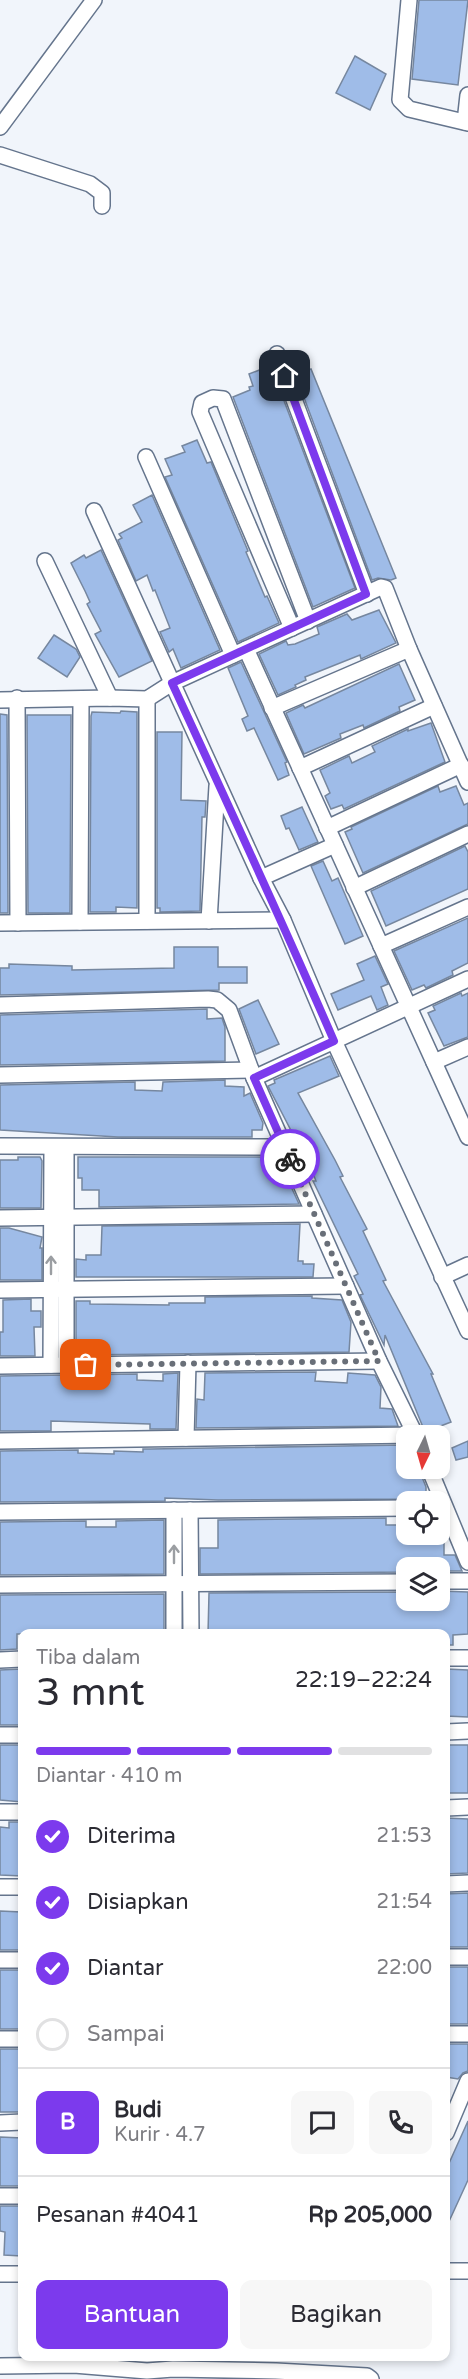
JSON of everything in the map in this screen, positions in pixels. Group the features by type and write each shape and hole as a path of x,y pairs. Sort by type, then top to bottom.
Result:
{"street":[{"path":"0,127 94,0"},
{"path":"409,0 400,100 409,109 467,123 468,95"},
{"path":"0,155 90,184 102,193 102,206"},
{"path":"277,354 366,594"},
{"path":"292,628 200,412 202,403 213,398 223,399 308,621"},
{"path":"146,457 239,652 273,708 434,1062 464,1117 468,1137"},
{"path":"94,512 261,878 283,920 334,1041 468,1331"},
{"path":"45,561 110,698"},
{"path":"0,700 18,698 147,699 172,683 381,587 385,588 409,649 468,782"},
{"path":"273,708 409,649"},
{"path":"18,698 18,923"},
{"path":"147,699 147,921"},
{"path":"80,922 81,700"},
{"path":"300,768 434,706"},
{"path":"327,828 461,765"},
{"path":"209,921 217,782"},
{"path":"354,888 468,834"},
{"path":"261,878 335,845"},
{"path":"381,946 468,907"},
{"path":"0,923 283,920"},
{"path":"0,1075 252,1074 334,1041 468,979"},
{"path":"0,1005 217,1000 229,1010 252,1074 379,1361 411,1425"},
{"path":"434,1062 468,1047"},
{"path":"0,1146 285,1147"},
{"path":"58,1365 59,1147"},
{"path":"0,1218 314,1214"},
{"path":"442,1277 468,1264"},
{"path":"0,1290 346,1286"},
{"path":"0,1366 379,1361"},
{"path":"186,1438 188,1363"},
{"path":"0,1441 396,1435"},
{"path":"0,1512 396,1508"},
{"path":"174,1510 174,1629"},
{"path":"190,1510 191,1629"},
{"path":"450,1525 468,1562"},
{"path":"450,1581 468,1581"},
{"path":"0,1585 396,1582"},
{"path":"450,1658 468,1658"},
{"path":"0,1660 18,1659"},
{"path":"450,1732 468,1731"},
{"path":"0,1735 18,1735"},
{"path":"450,1808 468,1807"},
{"path":"0,1812 18,1812"},
{"path":"450,1884 468,1883"},
{"path":"0,1887 18,1887"},
{"path":"450,1957 468,1957"},
{"path":"0,1960 18,1960"},
{"path":"450,2034 468,2034"},
{"path":"0,2039 18,2039"},
{"path":"450,2119 468,2081"},
{"path":"0,2122 18,2122"},
{"path":"0,2196 18,2196"},
{"path":"450,2271 468,2271"},
{"path":"0,2274 18,2274"},
{"path":"0,2366 74,2361 147,2375 276,2364 367,2376 371,2379"}],"building":[{"path":"419,0 468,0 458,85 412,79"},
{"path":"355,56 386,74 370,110 336,93"},
{"path":"301,355 308,370 311,369 396,578 372,580 290,360"},
{"path":"262,369 266,380 275,377 355,588 313,607 233,397 250,390 249,387 253,386 249,374"},
{"path":"197,440 207,463 211,462 265,597 267,596 279,623 238,642 165,477 172,475 165,459 185,452 182,446"},
{"path":"152,495 220,650 181,668 173,649 169,652 160,632 170,628 155,590 153,591 147,575 136,581 118,540 122,538 119,534 142,522 133,505"},
{"path":"101,550 152,661 119,677 95,634 101,631 87,604 90,602 71,563 84,555 86,558"},
{"path":"379,610 396,643 361,659 360,655 305,677 306,680 295,685 296,687 278,695 259,654 286,641 288,645 295,644 319,634 317,627 347,614 352,620"},
{"path":"54,635 76,649 80,657 67,677 38,658"},
{"path":"241,662 287,762 285,763 289,775 278,780 254,728 247,731 242,719 248,716 228,668"},
{"path":"399,664 415,700 399,707 400,711 364,728 363,725 340,734 341,738 304,754 286,713 303,705 305,708"},
{"path":"121,711 137,712 137,908 116,907 116,912 90,912 91,716 92,712 120,713"},
{"path":"0,714 7,715 8,913 0,913"},
{"path":"27,715 71,715 70,913 28,913"},
{"path":"431,723 445,762 344,809 342,805 331,809 325,796 330,793 320,770 349,756 352,763 375,752 372,746 408,729 408,731"},
{"path":"157,732 182,732 181,800 206,801 205,817 202,817 200,911 160,912 160,908 157,908"},
{"path":"438,786 440,792 456,786 464,805 468,803 468,824 363,873 345,832 352,829 351,827"},
{"path":"302,807 318,842 299,850 281,816"},
{"path":"465,846 468,852 468,889 386,926 371,891"},
{"path":"323,861 332,881 338,878 363,936 345,944 311,866"},
{"path":"468,918 468,963 452,971 453,975 426,988 424,985 412,990 394,951"},
{"path":"174,947 218,947 218,967 247,967 247,983 219,983 219,990 0,995 0,968 9,968 9,964 72,966 72,970 174,968"},
{"path":"375,956 388,984 381,987 388,1005 377,1010 371,996 338,1010 331,994 364,980 357,964"},
{"path":"461,993 462,996 468,993 468,1037 444,1046 428,1013 435,1010 433,1006"},
{"path":"258,1000 279,1044 256,1054 239,1009"},
{"path":"207,1009 207,1019 222,1018 225,1027 225,1061 0,1065 0,1015"},
{"path":"330,1056 339,1076 298,1093 343,1176 340,1177 367,1229 363,1231 386,1280 383,1281 433,1374 431,1374 451,1422 443,1425 422,1425 385,1335 384,1345 360,1295 363,1294 354,1276 358,1274 313,1181 316,1181 312,1171 268,1086 275,1083 274,1080"},
{"path":"225,1080 225,1086 244,1087 244,1096 250,1093 263,1123 262,1130 252,1130 252,1137 118,1137 0,1130 0,1085 135,1082 135,1090 162,1091 163,1082"},
{"path":"18,1157 40,1157 42,1161 41,1208 0,1208 0,1160 18,1160"},
{"path":"78,1157 261,1157 261,1160 278,1161 278,1180 288,1180 299,1204 99,1207 99,1190 82,1190 82,1178 78,1178"},
{"path":"300,1224 298,1261 303,1261 303,1264 314,1264 313,1277 76,1277 76,1259 86,1260 86,1255 101,1255 102,1226"},
{"path":"0,1228 9,1228 42,1237 40,1248 42,1248 42,1280 0,1280"},
{"path":"312,1296 312,1298 342,1300 351,1322 349,1352 76,1355 76,1301 90,1301 90,1304 169,1305 169,1303 205,1303 205,1297"},
{"path":"31,1299 31,1311 41,1311 41,1327 34,1327 35,1356 0,1356 3,1300"},
{"path":"316,1372 315,1381 347,1383 348,1373 375,1375 381,1387 380,1408 392,1409 398,1425 196,1428 197,1399 204,1400 205,1373"},
{"path":"178,1373 176,1429 150,1429 150,1424 51,1421 51,1431 0,1431 0,1376 137,1374 137,1380 163,1381 163,1374"},
{"path":"468,1441 468,1457 456,1460 452,1448"},
{"path":"396,1445 396,1479 423,1479 426,1491 396,1491 396,1499 165,1498 165,1501 0,1502 0,1451 78,1450 78,1453 114,1454 114,1451 143,1452 143,1449"},
{"path":"386,1518 386,1525 396,1525 396,1545 444,1545 444,1555 455,1555 462,1571 450,1571 450,1557 396,1557 396,1572 200,1574 200,1548 218,1548 218,1520"},
{"path":"164,1520 164,1574 0,1575 0,1522 86,1521 86,1527 116,1527 116,1521"},
{"path":"450,1591 468,1592 468,1634 453,1635 453,1645 450,1645 450,1629 208,1629 209,1593 396,1592 396,1611 450,1611"},
{"path":"164,1594 164,1629 18,1629 17,1649 0,1650 0,1595"},
{"path":"18,1669 18,1725 0,1725 0,1670"},
{"path":"450,1669 468,1670 468,1717 450,1716"},
{"path":"0,1745 18,1745 18,1802 0,1800"},
{"path":"450,1745 468,1745 468,1793 450,1793"},
{"path":"450,1818 468,1819 468,1873 450,1874"},
{"path":"9,1822 18,1822 18,1876 0,1875 0,1827 9,1828"},
{"path":"468,1893 468,1947 450,1947 450,1894"},
{"path":"0,1911 18,1912 18,1950 0,1950"},
{"path":"450,1967 468,1967 468,2024 450,2024"},
{"path":"0,1970 18,1970 18,2029 0,2029"},
{"path":"450,2044 468,2044 468,2071 458,2079 450,2078"},
{"path":"0,2049 18,2049 18,2112 0,2112"},
{"path":"468,2121 468,2180 450,2219 450,2161"},
{"path":"0,2137 18,2138 18,2186 0,2186"},
{"path":"0,2206 18,2206 18,2256 4,2255 5,2232 0,2231"}],"way so far":[{"path":"86,1365 379,1361 290,1159"}],"route":[{"path":"285,376 366,594 172,683 261,878 283,920 334,1041 254,1078 290,1159"}]}
